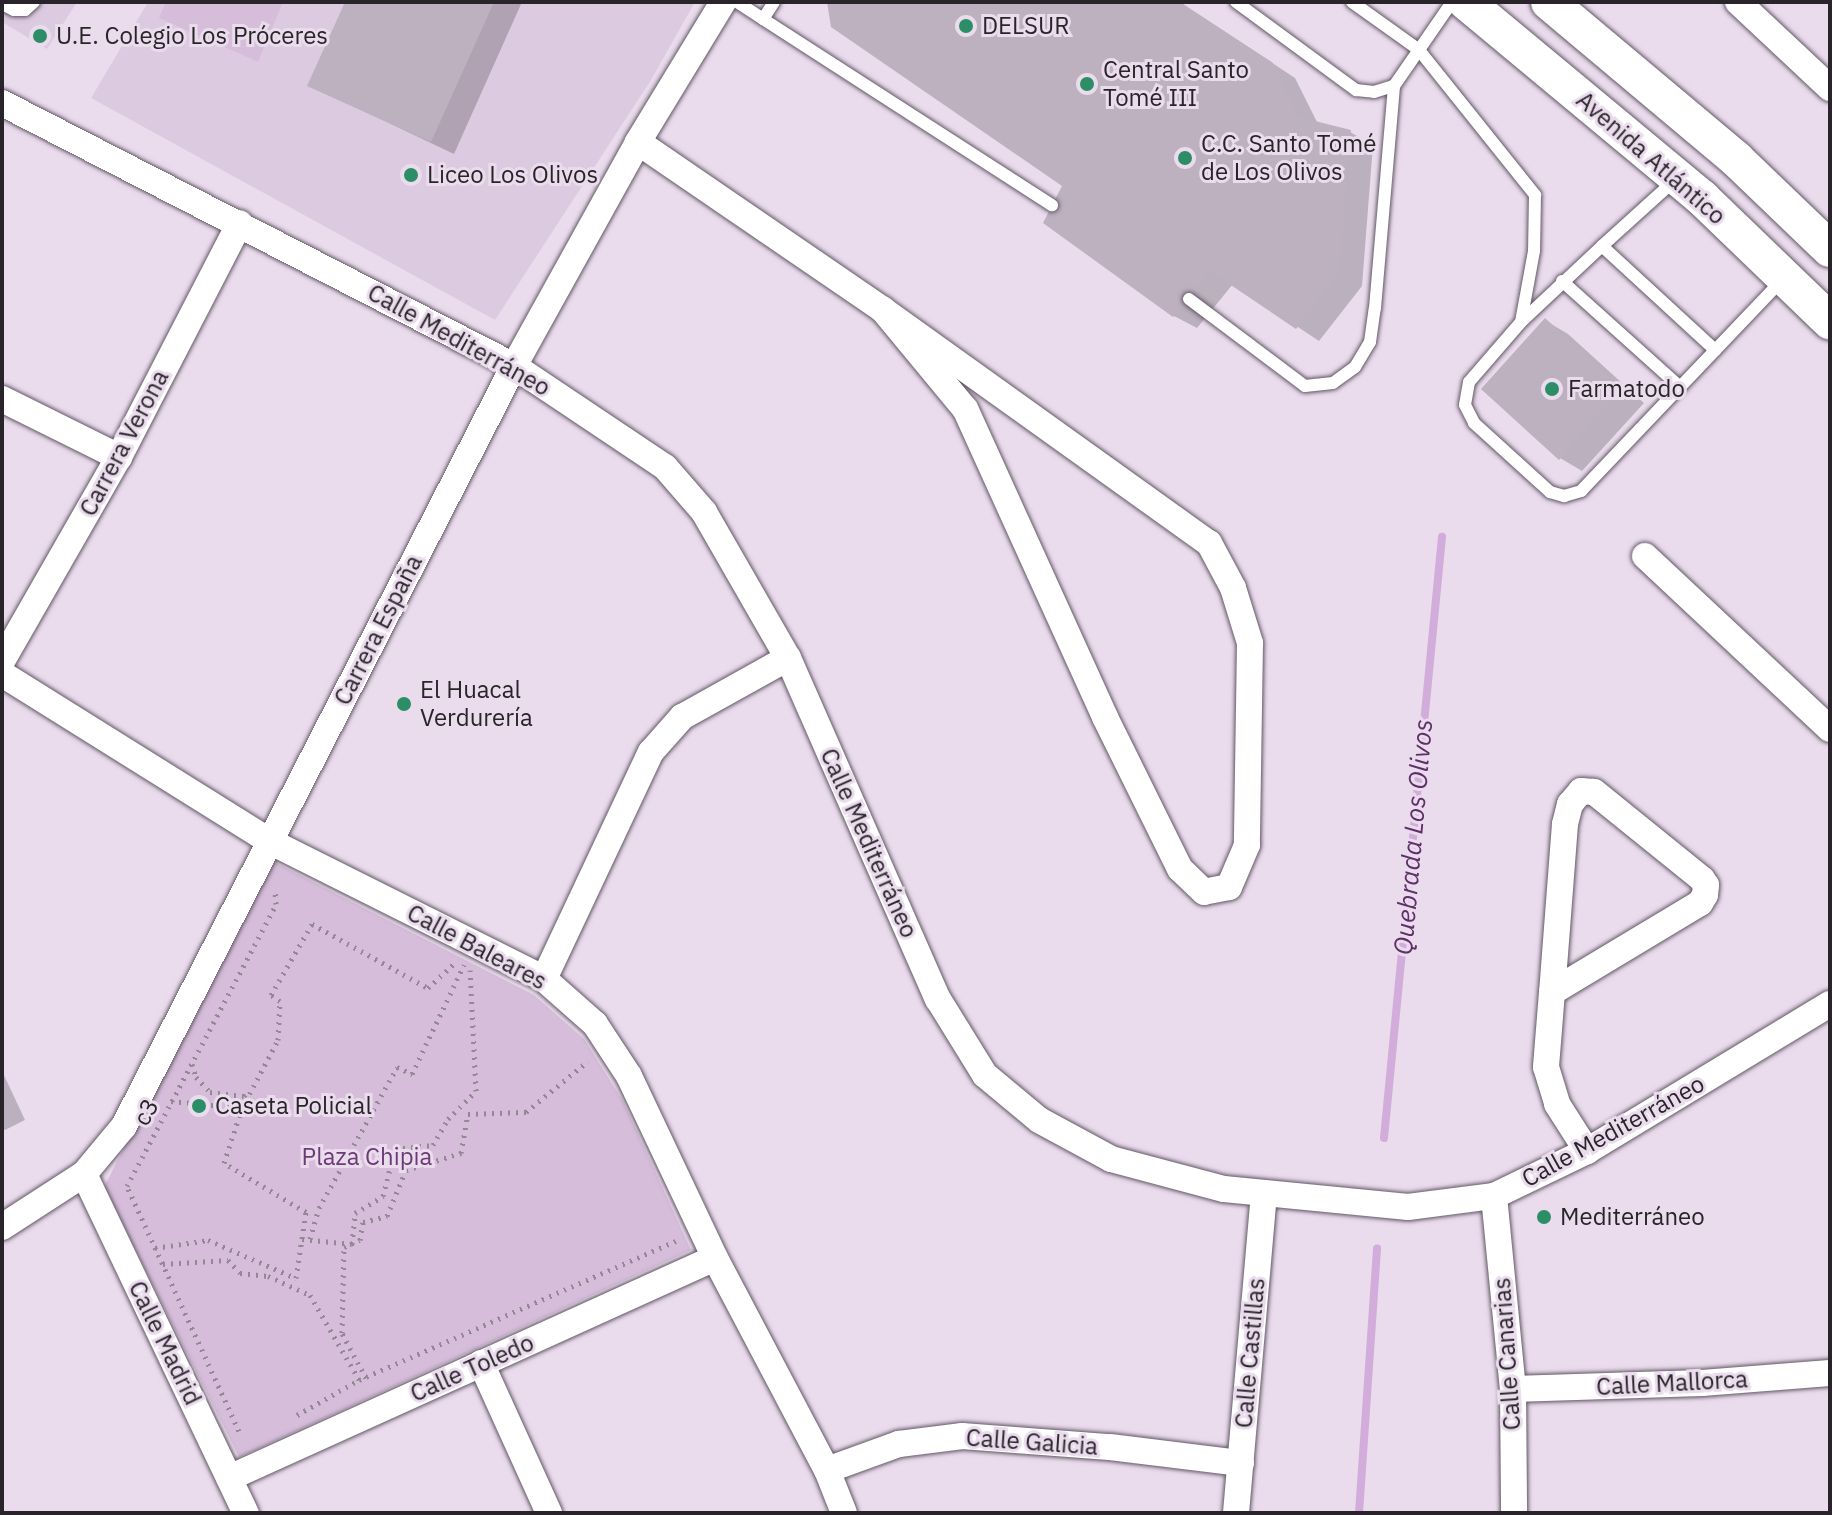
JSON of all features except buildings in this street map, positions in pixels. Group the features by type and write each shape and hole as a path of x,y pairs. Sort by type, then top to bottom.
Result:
{"main road":[{"name":"Avenida Atlántico","path":"1466,2 1677,178 1830,321"},
{"path":"1549,2 1736,159 1830,249"}],"street":[{"name":"Carrera España","path":"2,1227 84,1174 124,1126 514,366 638,142 723,2"},
{"path":"1738,2 1830,88"},
{"name":"Calle Mediterráneo","path":"2,103 514,366 665,467 704,512 788,658 938,999 985,1075 1039,1120 1111,1159 1224,1189 1408,1207 1494,1196 1587,1151 1830,1004"},
{"path":"638,142 883,310 1209,543 1233,588 1250,643 1247,845 1229,887 1204,892 1180,869 1105,717 965,409 883,310"},
{"name":"Carrera Verona","path":"2,661 119,457 240,223"},
{"path":"2,399 119,457"},
{"path":"1645,556 1830,729"},
{"path":"544,979 651,752 682,717 788,658"},
{"name":"Calle Baleares","path":"2,674 269,841 544,979 595,1024 629,1076 715,1258 827,1470 844,1513"},
{"path":"1552,992 1700,903 1705,895 1706,885 1702,879 1594,792 1581,791 1570,804 1565,824 1546,1067 1557,1104 1587,1151"},
{"name":"Calle Madrid","path":"84,1174 246,1513"},
{"name":"Calle Castillas","path":"1236,1513 1264,1193"},
{"name":"Calle Canarias","path":"1494,1196 1513,1389 1514,1513"},
{"name":"Calle Toledo","path":"229,1478 715,1258"},
{"path":"481,1363 549,1513"},
{"name":"Calle Mallorca","path":"1513,1389 1702,1383 1830,1373"},
{"name":"Calle Galicia","path":"827,1470 899,1444 962,1436 1110,1447 1241,1463"}],"lane":[{"path":"2,4 14,10 25,10 34,2"},
{"path":"737,2 1052,205"},
{"path":"763,19 774,2"},
{"path":"1236,2 1356,90 1374,92 1394,86"},
{"path":"1352,2 1419,50 1535,195 1534,251 1521,322"},
{"path":"1189,299 1305,386 1333,383 1355,367 1370,342 1375,308 1394,86 1452,2"},
{"path":"1677,178 1562,281 1469,382 1465,405 1474,423 1550,492 1564,496 1581,491 1784,277"},
{"path":"1602,246 1715,350"},
{"path":"1562,281 1680,387"}],"path":[{"name":"c3","path":"246,1444 127,1186 276,904 275,879"},
{"path":"155,1248 208,1240 296,1278 306,1212 224,1163 242,1108 278,1040 280,1001 271,995 312,924 428,988 459,958"},
{"path":"310,1239 319,1208 397,1067 412,1074 470,953 476,1091 448,1119 433,1145 395,1149 383,1196 355,1213 352,1244"},
{"path":"584,1047 598,1069"},
{"path":"362,1379 342,1333 344,1247 360,1240 363,1222 387,1216 406,1170 461,1153 468,1114 526,1112 592,1058"},
{"path":"191,1063 196,1077 210,1092 244,1096 252,1086"},
{"path":"171,1101 242,1108"},
{"path":"283,1423 362,1379 681,1239 675,1225"},
{"path":"302,1239 352,1244"},
{"path":"163,1264 228,1260 240,1273 268,1276 310,1295 362,1379"}],"shaded area":[{"name":"U.E. Colegio Los Próceres","path":"2,2 77,2 47,49 2,22"},
{"name":"Liceo Los Olivos","path":"148,2 695,2 651,80 495,320 91,98"}],"green space":[{"path":"166,2 283,2 258,62 159,18"},
{"name":"Plaza Chipia","path":"272,861 534,995 584,1039 623,1101 691,1250 239,1457 104,1187"}],"waterway":[{"name":"Quebrada Los Olivos","path":"1384,1138 1442,537"},
{"name":"Quebrada Los Olivos","path":"1359,1513 1377,1249"}],"place":[{"name":"DELSUR","path":"966,26"},
{"name":"U.E. Colegio Los Próceres","path":"40,36"},
{"name":"Central Santo Tomé III","path":"1087,84"},
{"name":"C.C. Santo Tomé de Los Olivos","path":"1185,158"},
{"name":"Liceo Los Olivos","path":"411,175"},
{"name":"Farmatodo","path":"1552,389"},
{"name":"El Huacal Verdurería","path":"404,704"},
{"name":"Caseta Policial","path":"199,1106"},
{"name":"Mediterráneo","path":"1544,1217"}]}
